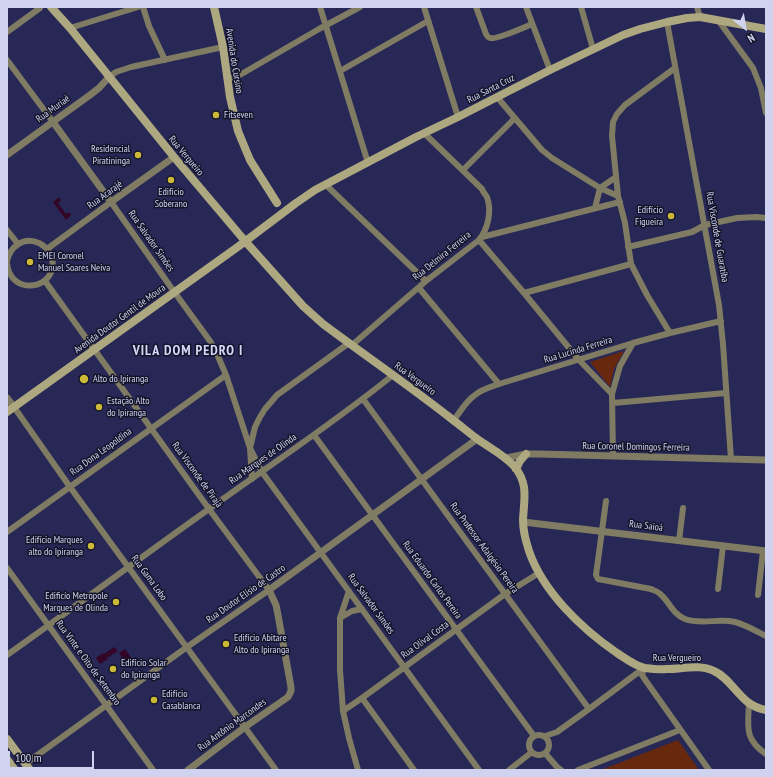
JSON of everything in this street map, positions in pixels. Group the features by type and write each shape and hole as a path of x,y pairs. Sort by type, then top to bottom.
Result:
{"main road":[{"name":"Rua Vergueiro","path":"51,7 70,28 245,241 303,306 323,324 454,420 477,439 506,458 516,468 522,477 525,489 523,522 529,551 539,573 552,592 584,627 605,645 644,668 663,670 692,667 708,668 716,671 749,703 755,707 766,710"},
{"name":"Avenida do Cursino","path":"214,7 223,47 230,97 238,131 250,160 277,203"},
{"name":"Rua Santa Cruz","path":"245,241 296,203 326,185 424,133 550,70 593,49 640,29 687,18 700,17 766,29"},
{"path":"269,222 273,216 277,203 296,203"},
{"name":"Avenida Doutor Gentil de Moura","path":"7,412 245,241"},
{"path":"516,468 526,454"},
{"path":"7,739 27,767"},
{"path":"7,759 15,770"}],"street":[{"path":"70,28 138,7"},
{"path":"142,7 165,60"},
{"path":"320,7 368,163"},
{"path":"228,79 238,76 360,7"},
{"path":"424,7 458,117"},
{"path":"476,7 487,37 489,38 497,37 532,24"},
{"path":"526,7 550,70"},
{"path":"581,7 593,49"},
{"path":"697,7 700,17"},
{"path":"7,32 40,8"},
{"path":"718,20 753,68 761,88 766,113"},
{"path":"340,71 428,21"},
{"name":"Rua Visconde de Guaratiba","path":"667,22 719,305 731,459"},
{"path":"109,77 123,69 223,47"},
{"name":"Rua Salvador Simões","path":"7,60 210,341 226,375 250,448 262,472 479,770"},
{"path":"670,333 646,295 632,264 619,199 612,136 613,122 616,114 625,105 675,68"},
{"name":"Rua Muriaé","path":"7,155 99,88 109,77"},
{"path":"497,97 542,150 552,158 619,199"},
{"path":"463,170 515,118"},
{"name":"Rua Delmira Ferreira","path":"250,448 255,427 264,409 277,395 350,344 426,281 480,239 488,221 489,208 487,198 482,189 424,133"},
{"name":"Rua Acarajé","path":"47,249 174,156"},
{"path":"595,208 600,188 616,177"},
{"path":"326,185 426,281"},
{"path":"612,394 579,360 480,239 595,208 619,199"},
{"path":"628,247 692,232 705,225 737,218 766,218"},
{"path":"7,230 18,244"},
{"path":"30,241 36,242 42,244 47,249 51,255 52,269 45,281 38,285 30,286 22,285 9,277 7,262 8,255 18,244 30,241"},
{"path":"524,293 632,264"},
{"name":"Rua Visconde de Pirajá","path":"45,281 269,590 276,605 291,687 288,698"},
{"path":"419,288 499,384"},
{"name":"Rua Lucinda Ferreira","path":"454,420 470,399 482,390 633,343 721,322"},
{"path":"613,456 612,394 620,366 633,343"},
{"name":"Rua Dona Leopoldina","path":"7,532 226,375"},
{"name":"Rua Marques de Olinda","path":"7,655 314,435 393,375"},
{"path":"613,403 726,393"},
{"name":"Rua Gama Lobo","path":"7,398 276,770"},
{"name":"Rua Professor Adalgésio Pereira","path":"363,399 589,709"},
{"path":"244,429 250,430 255,427"},
{"name":"Rua Eduardo Carlos Pereira","path":"314,435 534,736"},
{"name":"Rua Doutor Elísio de Castro","path":"27,767 106,706 477,439"},
{"name":"Rua Salvador Simões","path":"250,448 252,478"},
{"name":"Rua Coronel Domingos Ferreira","path":"506,458 526,454 766,460"},
{"path":"606,501 596,575 598,579 651,589 658,592 671,608 686,619 700,622 734,622 766,636"},
{"path":"679,541 683,508"},
{"name":"Rua Saioá","path":"523,522 765,551"},
{"path":"718,589 723,546"},
{"path":"758,595 765,551"},
{"name":"Rua Vinte e Oito de Setembro","path":"7,568 153,770"},
{"name":"Rua Olival Costa","path":"343,711 405,668 505,594 539,573"},
{"path":"349,591 340,618 340,670 343,711 358,770"},
{"path":"340,618 352,611 362,609"},
{"path":"549,743 558,732 644,668"},
{"path":"644,668 642,675 643,677 709,770"},
{"name":"Rua Antônio Marcondes","path":"188,770 245,727 288,698"},
{"path":"362,698 414,770"},
{"path":"749,703 748,726 751,739 758,748 766,754"},
{"path":"578,770 680,730"},
{"path":"545,736 549,743 548,751 538,755 532,752 529,748 530,739 538,735 545,736 558,732"},
{"path":"509,770 532,752"},
{"path":"545,753 561,770"}],"shaded area":[{"path":"59,197 61,201 58,203 66,214 69,212 71,215 66,220 53,202"},
{"path":"624,351 614,369 610,387 590,362"},
{"path":"114,647 118,651 100,664 96,658"},
{"path":"125,649 135,663 131,667 119,653"},
{"path":"678,740 699,770 601,770"}],"place":[{"name":"Fitseven","path":"216,115"},
{"name":"Residencial Piratininga","path":"138,155"},
{"name":"Edifício Soberano","path":"171,180"},
{"name":"Edifício Figueira","path":"671,216"},
{"name":"EMEI Coronel Manuel Soares Neiva","path":"30,262"},
{"name":"Alto do Ipiranga","path":"84,379"},
{"name":"Estação Alto do Ipiranga","path":"99,407"},
{"name":"Edifício Marques alto do Ipiranga","path":"91,546"},
{"name":"Edificío Metropole Marques de Olinda","path":"116,602"},
{"name":"Edifício Abitare Alto do Ipiranga","path":"226,644"},
{"name":"Edifício Solar do Ipiranga","path":"113,669"},
{"name":"Edifício Casablanca","path":"154,700"}],"district":[{"name":"VILA DOM PEDRO I","path":"188,351"}]}
